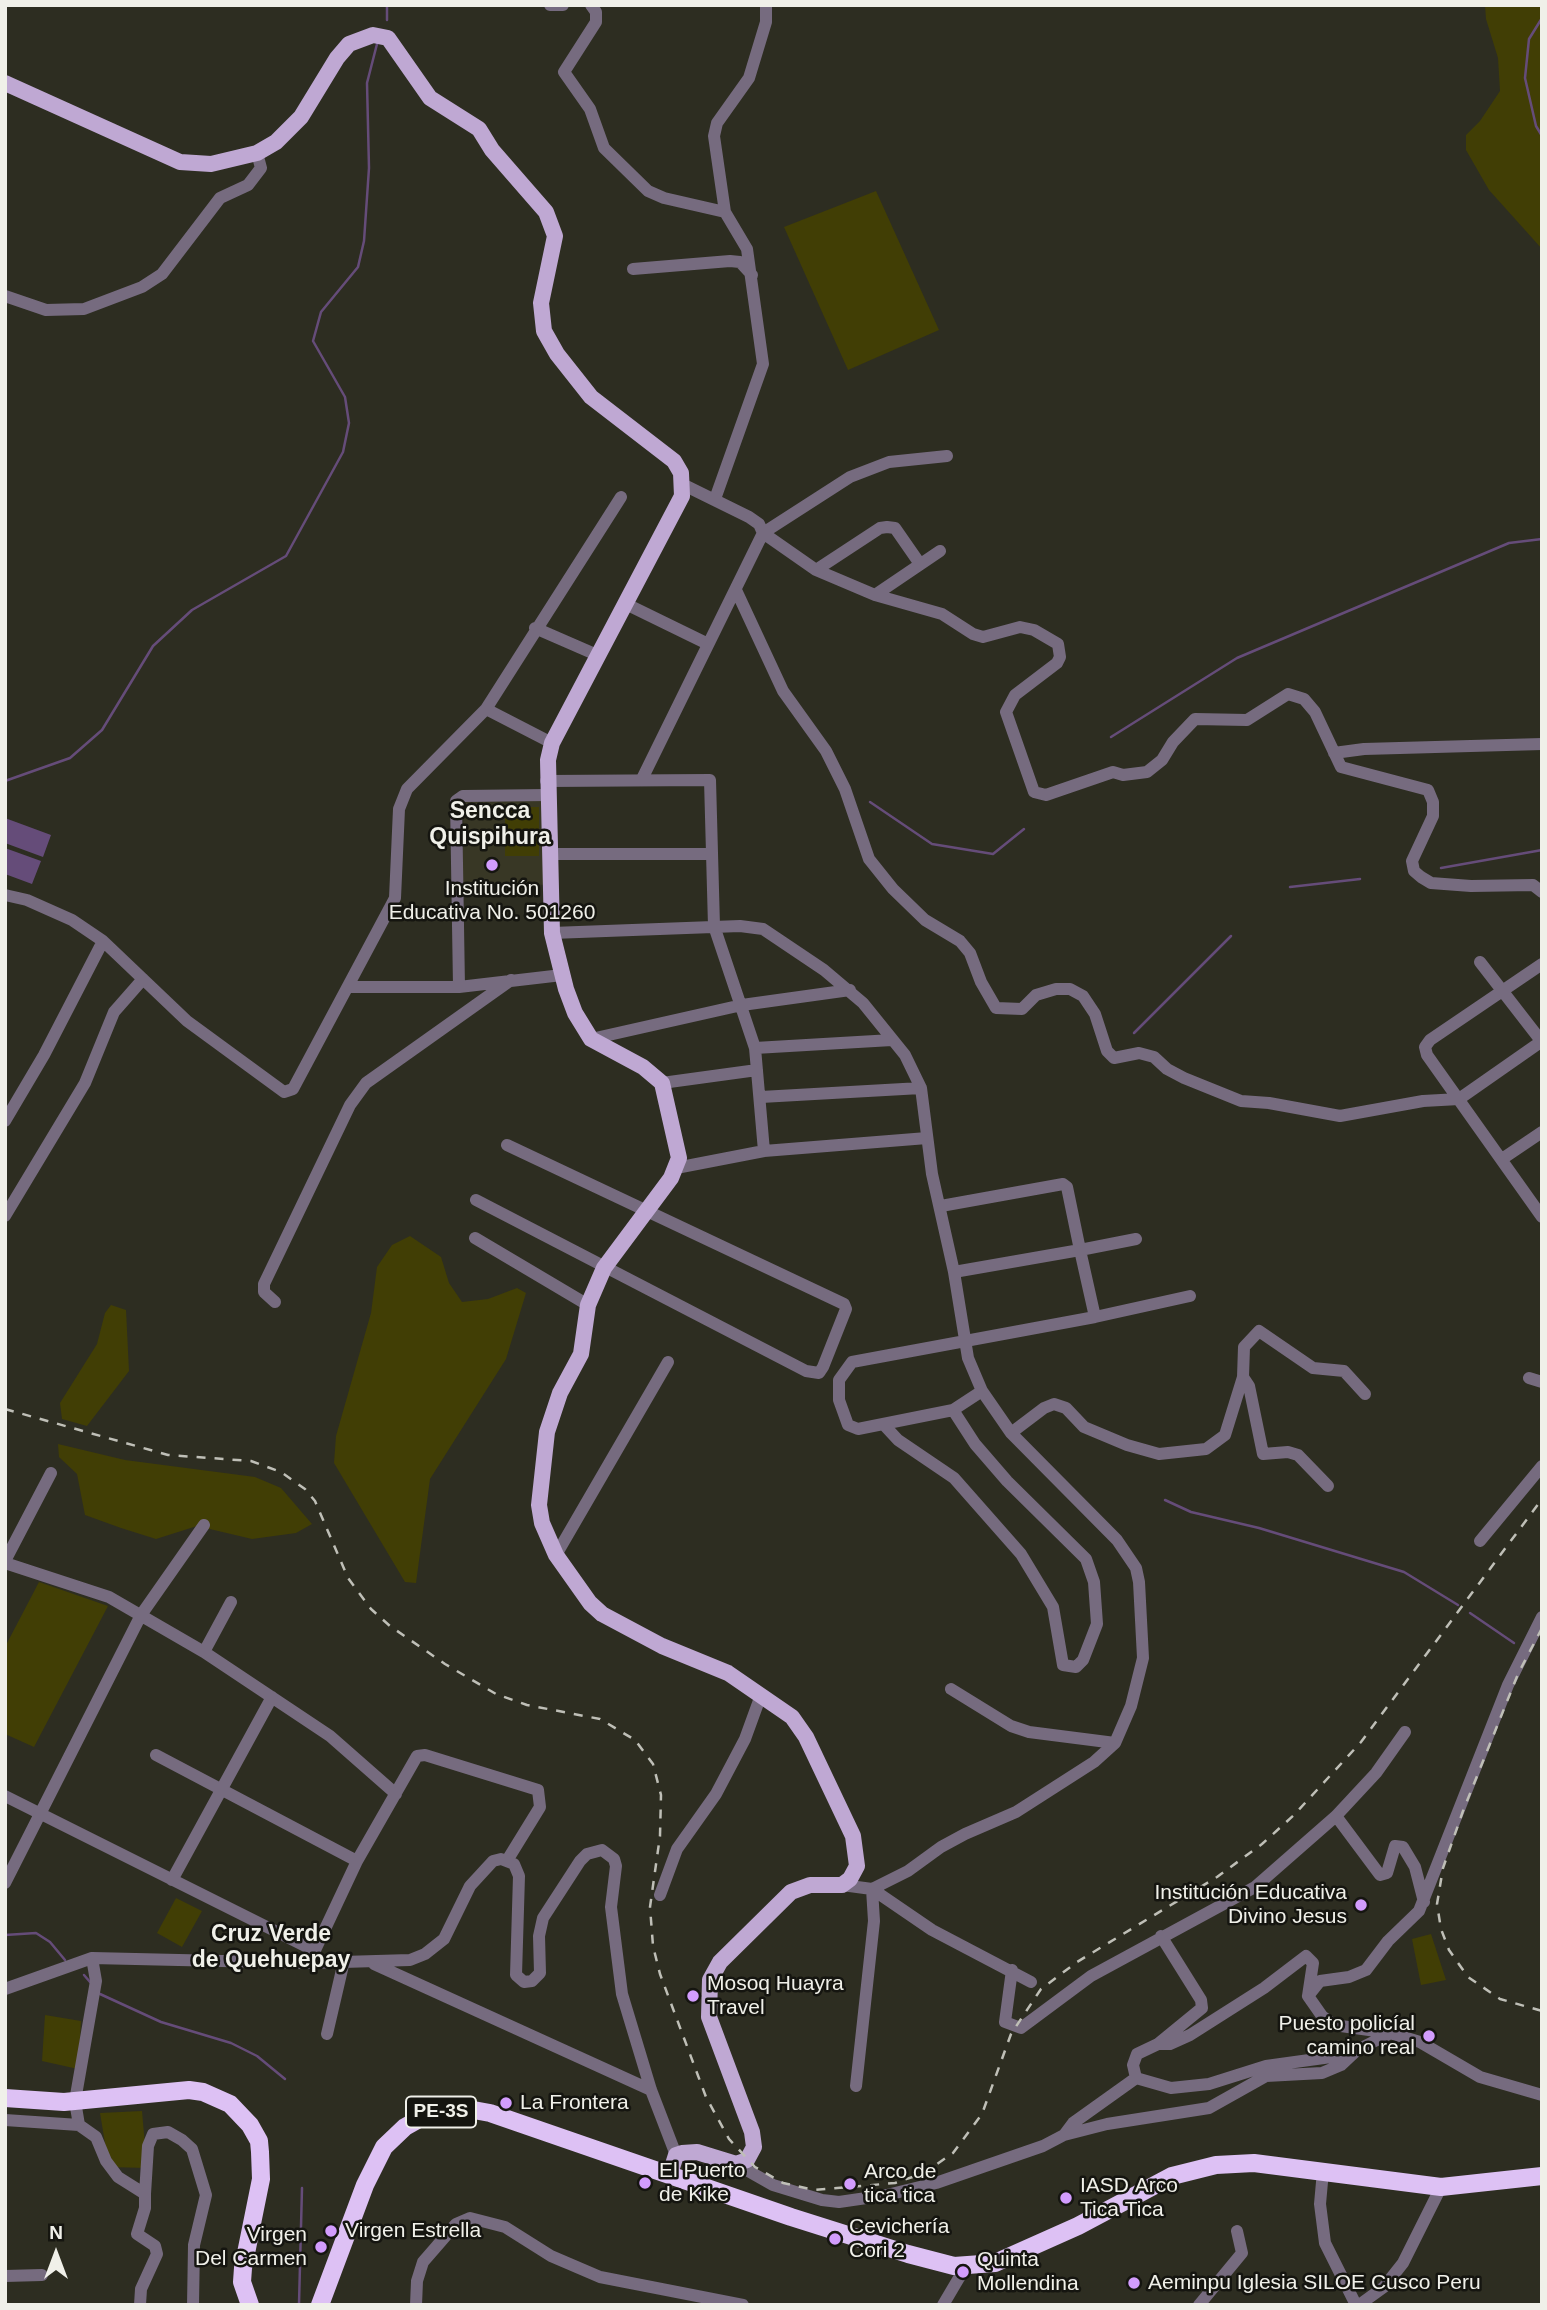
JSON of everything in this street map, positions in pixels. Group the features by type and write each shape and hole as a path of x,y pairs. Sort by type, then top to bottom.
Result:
{"highway":[{"path":"5,2098 75,2101 189,2090 216,2097 242,2114 259,2141 260,2152 261,2179 242,2282 250,2305"},
{"name":"PE-3S","path":"320,2305 373,2165 384,2147 405,2127 451,2110 468,2109 490,2113 882,2247 941,2263 966,2266 995,2263 1078,2225 1154,2185 1196,2169 1254,2163 1441,2187 1542,2176"}],"main road":[{"path":"5,83 180,162 211,164 257,153 288,132 349,44 373,35 388,38 430,97 480,129 501,160 546,212 555,236 541,303 544,331 557,354 591,397 674,461 684,485 682,496 552,743 547,788 552,933 562,975 575,1013 591,1039 643,1067 662,1083 679,1158 676,1168 604,1268 588,1305 581,1354 560,1393 547,1432 539,1505 542,1523 556,1555 590,1603 602,1614 662,1646 728,1673 792,1717 806,1737 853,1836 857,1866 850,1879 842,1885 810,1885 791,1892 720,1962 710,1980 709,2017 754,2138 752,2154 736,2164 697,2152 676,2155 670,2174"}],"street":[{"path":"550,5 563,5"},
{"path":"592,5 596,12 596,22 564,72 590,109 604,148 648,191 664,198 725,212"},
{"path":"715,499 763,364 747,249 725,212 714,136 717,123 749,78 766,22 766,5"},
{"path":"5,296 46,310 84,309 142,287 162,274 220,198 248,185 261,168 257,153"},
{"path":"633,270 730,261 740,262 752,275"},
{"path":"642,779 763,533 850,477 889,462 947,456"},
{"path":"684,485 749,517 759,524 763,533 816,570 875,595 942,614 973,634 983,637 1020,627 1034,630 1058,644 1060,657 1057,663 1015,695 1006,712 1024,758 1031,788 1040,794 1113,772 1123,775 1147,772 1162,760 1173,742 1195,719 1247,720 1289,694 1304,699 1315,712 1342,767 1428,790 1433,802 1433,816 1412,861 1414,871 1421,877 1431,883 1471,886 1533,885 1542,892"},
{"path":"5,895 27,900 72,920 103,941 187,1021 284,1092 293,1089 331,1014 350,987 395,898 399,809 407,789 486,709 535,628 621,497"},
{"path":"816,570 880,528 887,527 895,528 920,564"},
{"path":"875,595 940,551"},
{"path":"736,590 783,691 827,751 845,789 869,859 893,889 925,920 960,941 970,953 981,982 996,1008 1022,1009 1036,995 1056,989 1070,989 1083,996 1095,1014 1107,1051 1114,1058 1139,1053 1154,1057 1167,1069 1184,1078 1241,1101 1269,1102 1340,1116 1423,1101 1459,1099 1542,1042 1480,962"},
{"path":"624,603 708,644"},
{"path":"535,628 597,655"},
{"path":"486,709 552,743"},
{"path":"1334,753 1364,749 1542,744"},
{"path":"459,987 456,801 463,796 642,779 710,780 714,926 755,1048 764,1152"},
{"path":"549,854 711,854"},
{"path":"552,933 714,926 763,929 850,990 905,1055 921,1088 927,1138 965,1341 982,1391 1011,1433 1117,1540 1136,1568 1143,1658 1131,1706 1115,1743 1094,1762 1016,1812 953,1840 908,1871 872,1889"},
{"path":"5,1121 44,1055 103,941"},
{"path":"1540,1211 1427,1055 1425,1047 1430,1040 1542,964"},
{"path":"350,987 459,987 562,975"},
{"path":"7,1206 85,1083 114,1012 143,979"},
{"path":"275,1302 264,1292 264,1284 350,1105 366,1083 510,980"},
{"path":"591,1039 742,1005 850,990"},
{"path":"755,1048 892,1040"},
{"path":"662,1083 757,1070"},
{"path":"761,1097 921,1088"},
{"path":"1502,1159 1542,1132"},
{"path":"676,1168 764,1152 927,1138"},
{"path":"476,1200 806,1371 819,1373 823,1367 846,1309 844,1304 507,1145"},
{"path":"941,1206 1066,1185 1095,1317"},
{"path":"475,1238 588,1305"},
{"path":"954,1272 1136,1239"},
{"path":"982,1391 953,1410 885,1426 858,1429 848,1425 839,1400 839,1380 852,1362 1095,1317 1190,1296"},
{"path":"1011,1433 1044,1408 1054,1404 1066,1408 1084,1427 1127,1445 1159,1454 1206,1449 1225,1435 1243,1377 1244,1347 1259,1331 1313,1368 1344,1371 1365,1394"},
{"path":"556,1555 668,1362"},
{"path":"1243,1377 1250,1386 1263,1454 1288,1451 1298,1455 1328,1486"},
{"path":"885,1426 898,1440 954,1478 1021,1554 1053,1607 1063,1665 1076,1667 1083,1660 1097,1624 1094,1582 1086,1559 1007,1482 975,1444 953,1410"},
{"path":"1480,1541 1542,1466"},
{"path":"51,1473 5,1562 109,1597 204,1652 330,1736 396,1794"},
{"path":"5,1883 141,1615 204,1525"},
{"path":"204,1652 231,1602"},
{"path":"1308,1996 1320,1981 1349,1978 1366,1970 1388,1941 1415,1917 1424,1902 1504,1695 1542,1617"},
{"path":"951,1689 1011,1726 1029,1732 1115,1743"},
{"path":"660,1895 677,1849 716,1794 745,1739 761,1695"},
{"path":"172,1880 272,1697"},
{"path":"1012,1970 1005,2022 1021,2028 1091,1976 1255,1887 1336,1816 1376,1773 1405,1732"},
{"path":"312,1957 357,1861 415,1758 422,1754 533,1787 541,1795 540,1807 508,1859"},
{"path":"156,1755 357,1861"},
{"path":"5,1796 172,1880 312,1957"},
{"path":"1336,1816 1380,1875 1387,1873 1391,1852 1395,1846 1403,1847 1415,1867 1424,1902"},
{"path":"5,1989 92,1958 312,1957 344,1961 410,1960 435,1948 444,1939 470,1886 493,1861 508,1859 514,1864 519,1876 514,1969 519,1979 528,1982 540,1973 539,1936 543,1918 580,1861 587,1853 602,1850 614,1859 611,1907 622,1994 651,2090 676,2155"},
{"path":"842,1885 872,1889 932,1930 1031,1982"},
{"path":"856,2085 874,1921 872,1889"},
{"path":"1136,2078 1133,2071 1136,2057 1200,2011 1202,2004 1161,1937"},
{"path":"1158,2043 1176,2042 1190,2035 1276,1980 1306,1956 1313,1963 1308,1996 1322,2016 1334,2025 1390,2033 1420,2042 1480,2077 1542,2095"},
{"path":"79,2124 75,2101 96,1981 92,1958"},
{"path":"327,2034 344,1961"},
{"path":"365,1961 460,2001 651,2090"},
{"path":"1136,2078 1171,2088 1209,2084 1266,2066 1331,2057 1357,2050 1390,2033"},
{"path":"736,2164 787,2190 839,2202 921,2187 1043,2146 1064,2135 1107,2124 1209,2108 1266,2076 1322,2073 1340,2065 1357,2050"},
{"path":"1064,2135 1073,2123 1136,2078"},
{"path":"5,2120 79,2124 96,2137 106,2161 118,2177 145,2194"},
{"path":"139,2305 141,2289 157,2254 155,2246 137,2234 145,2208 150,2138 157,2131 176,2135 192,2149 206,2195 194,2245 193,2305"},
{"path":"1323,2171 1320,2204 1325,2244 1357,2305 1384,2287 1403,2263 1441,2187"},
{"path":"416,2305 417,2281 424,2262 456,2224 470,2218 505,2227 551,2256 591,2274 743,2305"},
{"path":"1199,2305 1242,2253 1237,2231"},
{"path":"943,2305 966,2266"},
{"path":"5,2276 42,2275"},
{"path":"672,2305 675,2291"}],"shaded area":[{"path":"1485,5 1542,5 1542,249 1489,190 1466,150 1466,135 1480,121 1500,91 1498,58 1486,19"},
{"path":"876,191 939,330 848,370 784,227"},
{"path":"464,801 546,801 550,885 462,883"},
{"path":"505,807 539,807 539,856 505,856"},
{"path":"5,818 51,835 43,857 5,843"},
{"path":"5,848 41,861 32,884 5,874"},
{"path":"410,1236 441,1257 449,1283 462,1302 488,1299 517,1288 526,1293 506,1359 430,1479 416,1583 405,1582 334,1463 336,1436 371,1313 377,1267 392,1245"},
{"path":"111,1305 126,1310 129,1371 87,1426 62,1419 60,1403 97,1344 105,1313"},
{"path":"58,1444 125,1460 255,1477 281,1488 312,1524 296,1533 252,1539 197,1526 156,1539 121,1528 85,1515 77,1474 59,1457"},
{"path":"39,1582 108,1606 34,1747 5,1734 5,1647"},
{"path":"176,1898 202,1911 182,1947 157,1933"},
{"path":"1431,1934 1446,1980 1421,1985 1412,1939"},
{"path":"45,2015 81,2021 78,2069 42,2061"},
{"path":"142,2111 147,2168 109,2167 100,2113"}],"waterway":[{"path":"387,5 387,20"},
{"path":"1542,18 1529,39 1525,78 1536,126 1542,136"},
{"path":"5,781 70,758 102,730 153,646 192,610 286,556 343,452 349,423 345,397 313,341 321,312 358,267 364,241 369,168 367,83 377,44"},
{"path":"1111,737 1237,658 1509,543 1542,539"},
{"path":"870,802 932,844 993,854 1024,829"},
{"path":"1441,868 1542,850"},
{"path":"1290,887 1360,879"},
{"path":"1134,1033 1231,936"},
{"path":"1165,1500 1191,1512 1259,1528 1404,1572 1458,1605"},
{"path":"1470,1613 1514,1643"},
{"path":"5,1935 36,1933 50,1942 65,1960"},
{"path":"84,1975 90,1982"},
{"path":"100,1994 161,2022 231,2043 257,2056 285,2079"},
{"path":"299,2304 302,2188"}],"railway":[{"path":"5,1409 168,1455 251,1461 281,1472 305,1489 315,1501 348,1578 371,1609 390,1626 445,1664 496,1694 527,1705 600,1719 635,1740 653,1764 661,1795 660,1836 650,1907 653,1946 660,1974 706,2097 729,2139 755,2167 783,2183 814,2190 895,2183 924,2173 953,2153 982,2114 1011,2034 1041,1989 1077,1962 1217,1877 1262,1844 1294,1815 1361,1742 1542,1499"},
{"path":"1542,1628 1518,1674 1463,1811 1443,1868 1437,1904 1441,1929 1449,1950 1468,1977 1500,1999 1542,2011"}],"place":[{"name":"Institución Educativa No. 501260","path":"492,865"},
{"name":"Institución Educativa Divino Jesus","path":"1361,1905"},
{"name":"Mosoq Huayra Travel","path":"693,1996"},
{"name":"Puesto policíal camino real","path":"1429,2036"},
{"name":"La Frontera","path":"506,2103"},
{"name":"El Puerto de Kike","path":"645,2183"},
{"name":"Arco de tica tica","path":"850,2184"},
{"name":"IASD Arco Tica Tica","path":"1066,2198"},
{"name":"Virgen Estrella","path":"331,2231"},
{"name":"Cevichería Cori 2","path":"835,2239"},
{"name":"Virgen Del Carmen","path":"321,2247"},
{"name":"Quinta Mollendina","path":"963,2272"},
{"name":"Aeminpu Iglesia SILOE Cusco Peru","path":"1134,2283"}],"district":[{"name":"Sencca Quispihura","path":"490,825"},
{"name":"Cruz Verde de Quehuepay","path":"271,1948"}]}
